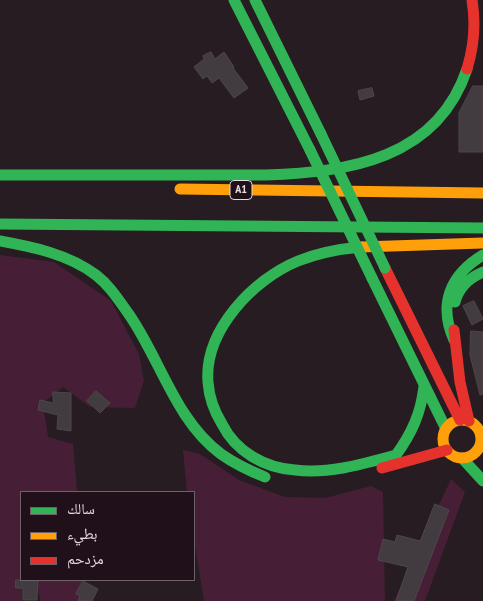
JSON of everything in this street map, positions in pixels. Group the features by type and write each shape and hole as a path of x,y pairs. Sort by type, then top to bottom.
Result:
{"main road":[{"path":"234,0 310,150 424,386 447,450 451,454 462,458 483,481"},
{"path":"255,0 385,268 464,420"},
{"path":"0,175 168,176 304,173 339,169 389,154 412,142 432,126 448,108 460,86 473,48 474,22 472,0"},
{"path":"0,184 89,186"},
{"name":"A1","path":"169,188 483,193"},
{"path":"0,224 483,228"},
{"path":"0,241 35,247 64,256 88,269 106,284 143,334 182,409 196,429 216,450 236,464 273,480"},
{"path":"419,446 396,455 333,469 282,469 265,464 252,457 232,440 215,416 208,397 207,379 210,355 219,332 234,308 266,278 296,262 345,247 483,243"},
{"path":"454,340 448,324 447,307 450,289 460,272 483,255"},
{"path":"464,420 454,340 456,296 467,282 483,272"},
{"path":"396,455 414,429 422,406 424,386"},
{"path":"441,435 452,423 464,420 474,424 482,435 481,454 462,458"},
{"path":"317,483 447,450"}],"shaded area":[{"path":"0,255 54,262 111,301 139,354 144,381 135,408 90,407 63,387 43,403 48,437 73,444 77,491 20,491 20,581 82,581 79,601 40,601 38,587 22,587 22,601 0,601"},
{"path":"183,450 200,454 239,480 285,497 325,498 371,486 383,492 385,601 204,601 195,546 195,491 187,491"},
{"path":"451,479 465,492 425,601 394,601"}],"building":[{"path":"211,52 215,59 224,52 248,88 234,98 219,78 212,83 207,76 203,79 194,67 204,59 203,56"},
{"path":"473,86 483,86 483,152 459,152 459,113"},
{"path":"372,88 374,96 360,100 358,91"},
{"path":"474,301 483,319 472,325 463,306"},
{"path":"471,331 483,332 483,394 480,395 470,355"},
{"path":"96,391 110,403 100,413 87,401"},
{"path":"53,392 71,393 71,431 57,429 58,415 38,410 40,400 53,403"},
{"path":"435,504 449,510 414,601 396,601 408,567 378,560 383,539 395,542 397,535 420,541"},
{"path":"16,580 38,581 37,600 23,600 23,588 16,588"},
{"path":"83,581 98,589 92,601 78,601 80,596 76,594"}],"traffic: fast":[{"path":"234,0 310,150"},
{"path":"255,0 321,134"},
{"path":"0,175 266,175 328,170 358,164 386,155 412,141 435,123 453,99 467,69"},
{"path":"321,134 385,268"},
{"path":"310,150 372,278"},
{"path":"0,224 483,228"},
{"path":"0,241 62,257 85,268 101,279 128,313 150,349 169,388 192,424 205,440 232,461 265,477"},
{"path":"361,247 313,256 281,269 249,293 235,309 223,326 214,344 209,363 208,382 217,414 235,443 252,457 284,469 321,471 359,465 396,455 407,439 415,422 421,405 424,386"},
{"path":"454,340 447,314 450,292 462,272 483,255"},
{"path":"455,302 465,284 483,272"},
{"path":"372,278 446,429"},
{"path":"462,458 483,481"}],"traffic: slow":[{"path":"180,189 483,193"},
{"path":"361,247 483,243"},
{"path":"462,420 475,426 481,439 475,452 462,458 449,452 443,439 449,426 462,420"}],"traffic: jam":[{"path":"467,69 474,35 472,0"},
{"path":"385,268 460,420"},
{"path":"454,330 460,382 469,421"},
{"path":"382,468 447,450"}]}
